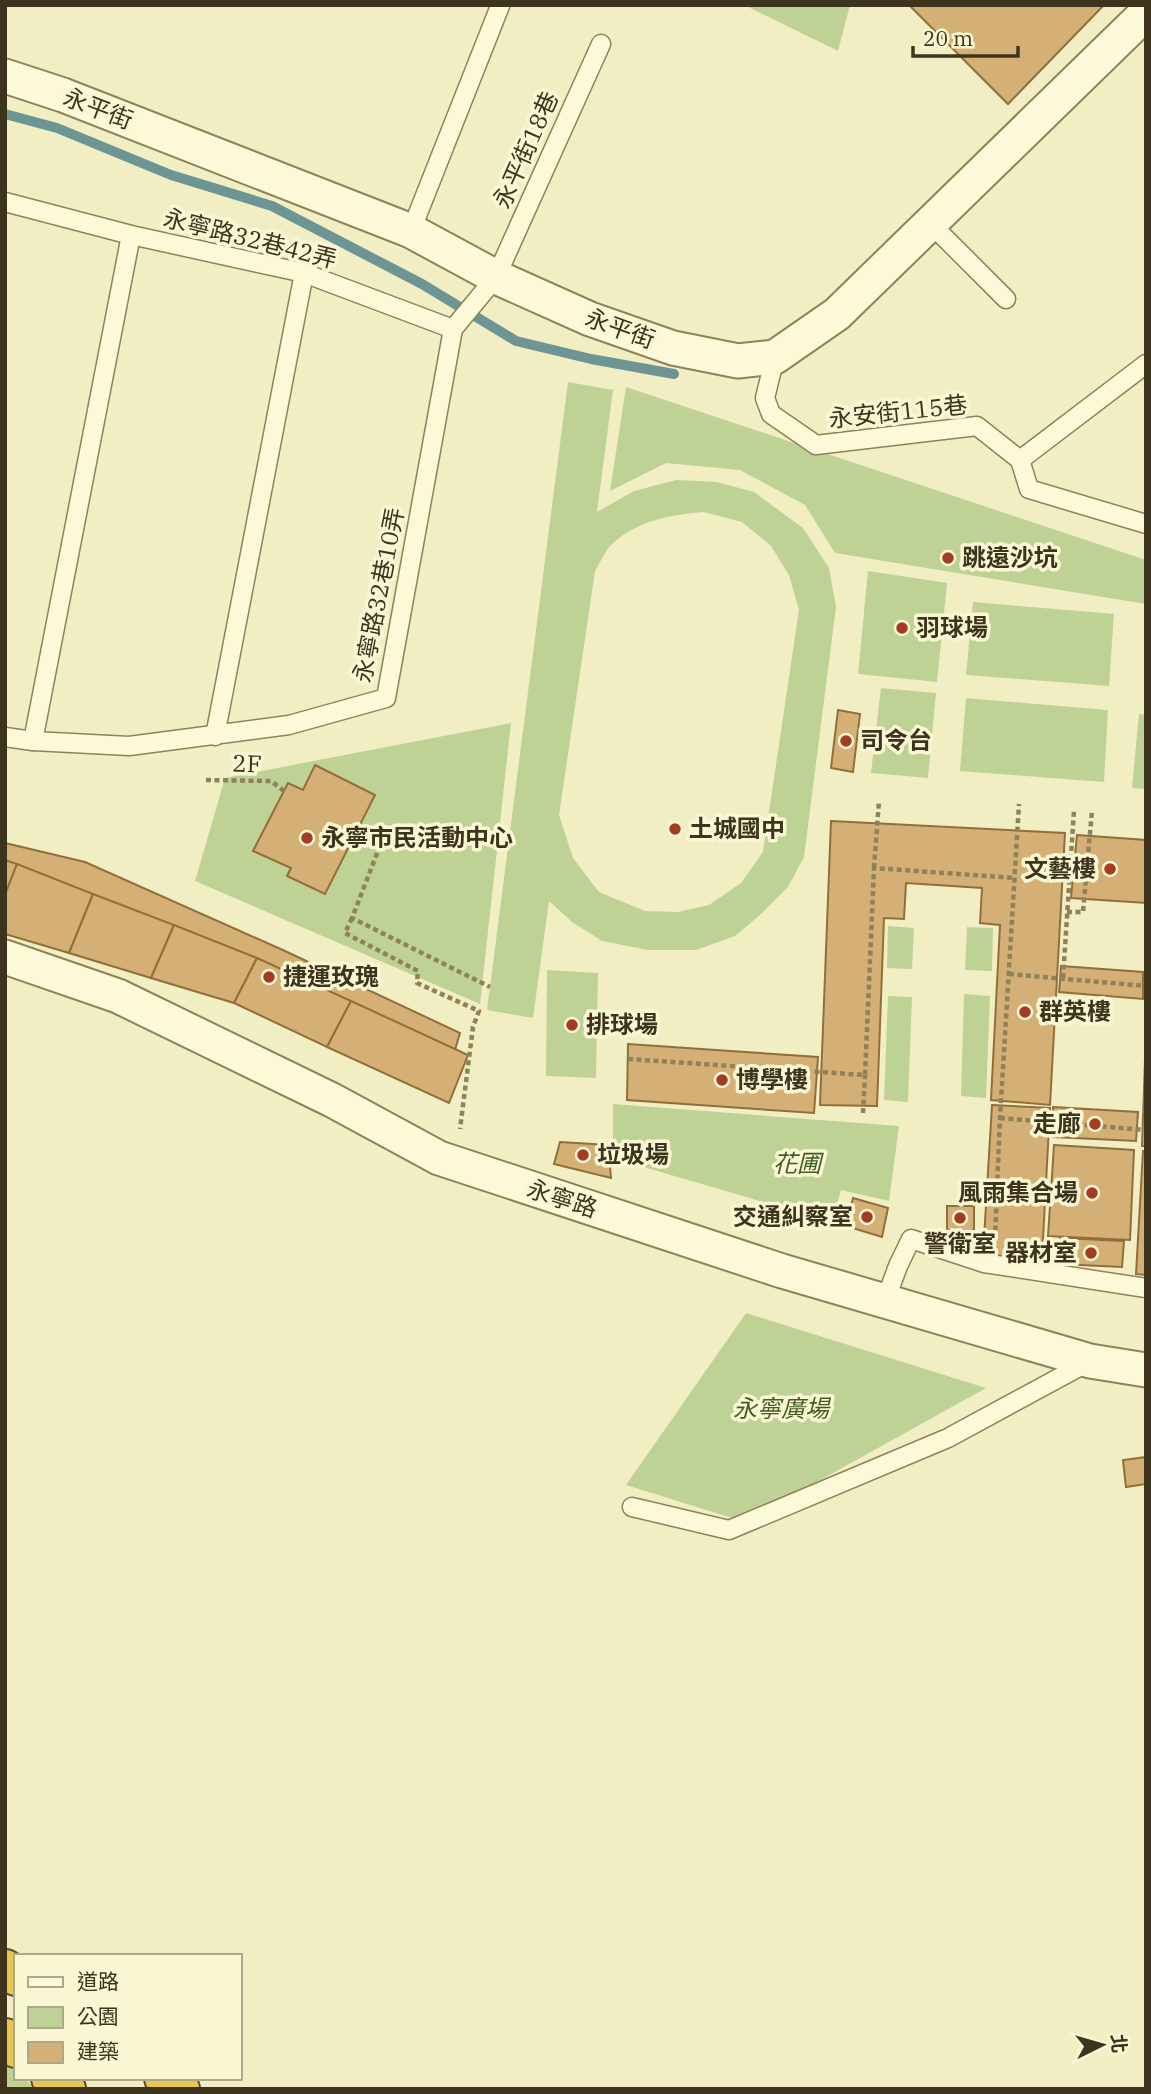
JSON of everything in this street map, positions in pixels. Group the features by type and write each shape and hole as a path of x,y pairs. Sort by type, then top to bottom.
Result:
{"street":[{"name":"永平街","path":"5,76 76,100 411,231 496,277 590,319 673,348 738,361 775,357 837,314 1146,13"},
{"name":"永寧路","path":"5,957 118,996 332,1100 439,1158 782,1271 1090,1361 1146,1370"}],"lane":[{"path":"411,231 500,6"},
{"name":"永平街18巷","path":"496,277 601,44"},
{"name":"永寧路32巷42弄","path":"5,202 131,235 304,273 453,329"},
{"path":"930,223 1006,299"},
{"path":"33,741 131,235"},
{"path":"215,736 304,273"},
{"path":"453,329 496,277"},
{"name":"永寧路32巷10弄","path":"5,737 129,746 289,726 386,698 453,329"},
{"name":"永安街115巷","path":"775,357 765,398 771,414 816,445 977,426 1020,460 1029,489 1146,524"},
{"path":"1020,460 1146,364"},
{"path":"885,1301 911,1239 984,1263 1146,1288"},
{"path":"632,1507 729,1530 948,1437 1090,1361"}],"path":[{"name":"2F","path":"206,780 271,781 284,791"},
{"path":"863,1113 879,801"},
{"path":"995,1240 1019,804"},
{"path":"1063,978 1074,810"},
{"path":"1067,912 1083,912 1092,811"},
{"path":"360,825 383,838 345,933 418,971 416,983 480,1011 473,1027 456,1164"},
{"path":"874,868 1015,878"},
{"path":"352,918 490,987"},
{"path":"1009,974 1146,985"},
{"path":"628,1059 865,1074"},
{"path":"1000,1118 1146,1130"}],"green space":[{"path":"744,5 850,5 838,51"},
{"path":"568,382 613,390 597,512 634,491 676,480 717,482 754,492 803,528 829,568 836,607 804,857 788,887 761,914 735,936 696,950 648,950 602,941 572,922 549,901 533,1018 487,1010","holes":["704,512 742,522 771,546 789,575 799,610 763,852 741,883 709,905 678,912 645,911 599,892 573,858 559,815 595,571 612,544 633,529 655,520"]},
{"path":"626,387 1146,560 1146,604 835,553 805,505 740,470 666,463 610,491"},
{"name":"羽球場","path":"868,571 947,583 937,682 858,674"},
{"path":"973,602 1114,614 1109,686 966,675"},
{"path":"881,688 936,693 928,778 871,773"},
{"path":"966,698 1108,710 1104,782 960,771"},
{"path":"1139,714 1146,715 1146,789 1132,788"},
{"path":"511,723 480,1004 195,881 225,778"},
{"path":"888,926 914,928 912,969 887,968"},
{"path":"967,927 993,928 992,971 965,970"},
{"name":"排球場","path":"547,970 598,973 596,1078 546,1076"},
{"path":"964,994 990,996 986,1098 961,1096"},
{"path":"888,996 912,997 908,1102 884,1100"},
{"name":"花圃","path":"613,1104 899,1126 889,1201 841,1190 832,1222 613,1158"},
{"name":"永寧廣場","path":"746,1313 986,1388 745,1522 626,1485"},
{"path":"5,2060 14,2068 14,2080 26,2080 36,2089 5,2089"}],"building":[{"path":"909,5 1104,5 1008,104"},
{"name":"司令台","path":"838,710 860,714 853,772 831,768"},
{"name":"永寧市民活動中心","path":"315,765 375,795 325,894 287,876 291,868 253,851 288,783 303,790"},
{"name":"群英樓","path":"831,821 1065,833 1050,1105 991,1100 1000,925 980,923 982,888 906,883 904,919 884,918 877,1106 820,1105"},
{"name":"文藝樓","path":"1077,835 1146,840 1146,903 1071,898"},
{"name":"捷運玫瑰","path":"5,843 85,862 460,1033 444,1087 270,1004 57,928 5,913"},
{"path":"5,860 17,864 5,895"},
{"path":"17,864 93,894 69,953 5,934 5,895"},
{"path":"93,894 174,925 151,978 69,953"},
{"path":"174,925 257,958 234,1003 151,978"},
{"path":"257,958 351,1001 327,1047 234,1003"},
{"path":"1061,966 1143,972 1143,999 1059,992"},
{"path":"351,1001 468,1055 449,1103 327,1047"},
{"path":"1146,1031 1146,1146 1142,1146"},
{"name":"博學樓","path":"628,1044 818,1057 814,1113 627,1100"},
{"path":"992,1105 1050,1108 1042,1258 983,1255"},
{"name":"走廊","path":"1053,1107 1138,1112 1136,1141 1053,1137"},
{"name":"垃圾場","path":"560,1142 608,1145 611,1178 554,1164"},
{"name":"風雨集合場","path":"1054,1145 1134,1150 1130,1240 1048,1236"},
{"path":"1143,1151 1146,1151 1146,1275 1136,1274"},
{"name":"交通糾察室","path":"853,1198 888,1208 882,1237 846,1226"},
{"name":"警衛室","path":"947,1206 974,1206 974,1230 947,1230"},
{"name":"器材室","path":"1060,1238 1124,1241 1122,1267 1059,1264"},
{"path":"1146,1457 1146,1484 1126,1487 1123,1460"}],"waterway":[{"path":"5,114 57,128 171,175 272,206 422,284 516,341 591,359 674,374"}],"place":[{"name":"跳遠沙坑","path":"948,558"},
{"name":"羽球場","path":"902,628"},
{"name":"司令台","path":"846,741"},
{"name":"土城國中","path":"675,829"},
{"name":"永寧市民活動中心","path":"307,838"},
{"name":"文藝樓","path":"1110,869"},
{"name":"捷運玫瑰","path":"269,977"},
{"name":"群英樓","path":"1025,1012"},
{"name":"排球場","path":"572,1025"},
{"name":"博學樓","path":"722,1080"},
{"name":"走廊","path":"1095,1124"},
{"name":"垃圾場","path":"583,1155"},
{"name":"風雨集合場","path":"1092,1193"},
{"name":"交通糾察室","path":"867,1217"},
{"name":"警衛室","path":"960,1218"},
{"name":"器材室","path":"1091,1253"}]}
